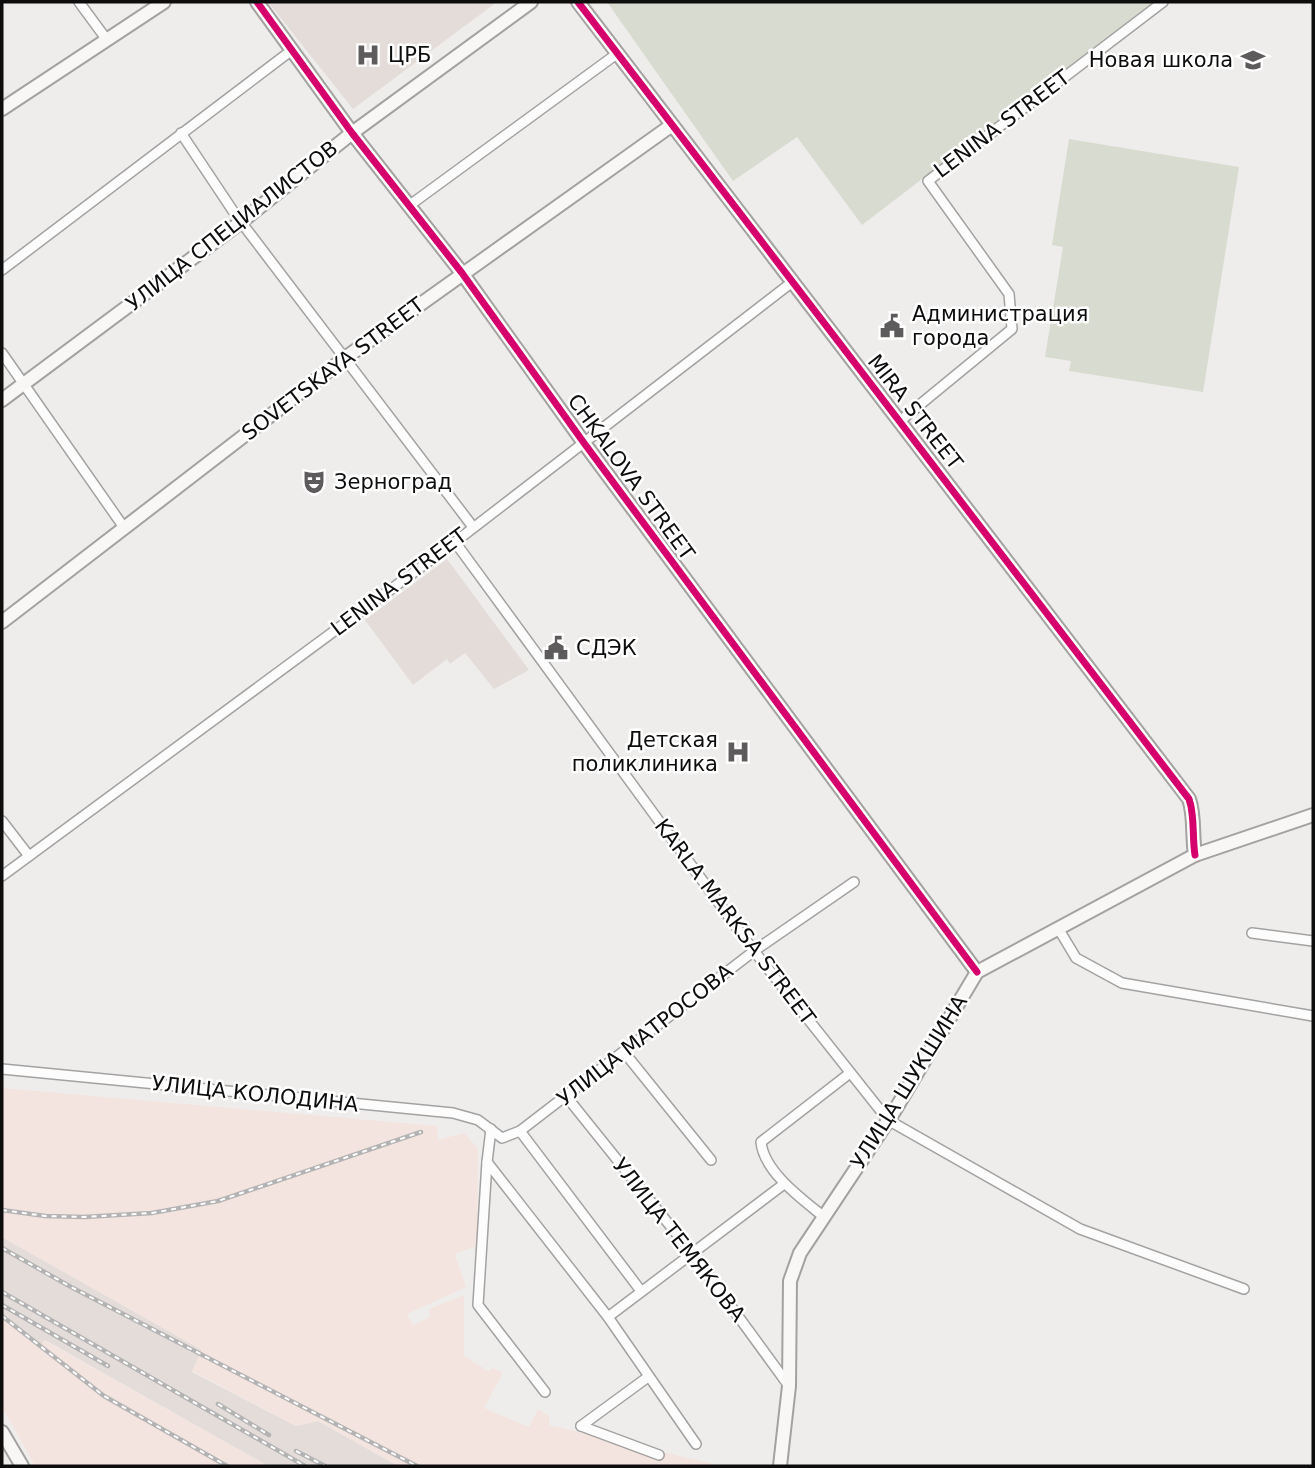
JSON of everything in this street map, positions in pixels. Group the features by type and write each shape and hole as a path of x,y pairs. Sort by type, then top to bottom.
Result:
{"street":[{"path":"79,2 107,40"},
{"path":"2,109 164,2"},
{"name":"CHKALOVA STREET","path":"257,2 352,133 462,273 584,443 976,972"},
{"name":"УЛИЦА СПЕЦИАЛИСТОВ","path":"2,401 241,222 352,133 531,2"},
{"name":"MIRA STREET","path":"578,2 1189,799 1192,806 1195,855"},
{"name":"LENINA STREET","path":"900,421 1012,329 1009,294 928,181 1163,2"},
{"path":"2,270 292,50"},
{"path":"410,205 618,53"},
{"name":"SOVETSKAYA STREET","path":"2,622 345,358 672,125"},
{"path":"181,134 241,222 473,527"},
{"name":"LENINA STREET","path":"2,876 455,542 791,283"},
{"path":"2,353 125,529"},
{"name":"KARLA MARKSA STREET","path":"455,542 754,951 888,1120 1080,1229 1244,1289"},
{"name":"УЛИЦА ШУКШИНА","path":"780,1466 789,1386 790,1281 800,1253 888,1120 976,972 1195,855 1313,815"},
{"path":"2,821 29,856"},
{"name":"УЛИЦА МАТРОСОВА","path":"502,1138 520,1131 754,951 854,881"},
{"path":"1058,928 1076,958 1122,983 1313,1016"},
{"path":"1252,933 1313,941"},
{"path":"624,1052 711,1160"},
{"name":"УЛИЦА КОЛОДИНА","path":"2,1069 453,1114 478,1120 502,1138"},
{"path":"824,1217 783,1184 762,1150 761,1142 850,1073"},
{"name":"УЛИЦА ТЕМЯКОВА","path":"566,1096 692,1252 789,1386"},
{"path":"491,1129 478,1305 545,1392"},
{"path":"520,1131 641,1291"},
{"path":"487,1162 608,1317 696,1444"},
{"path":"608,1317 783,1184"},
{"path":"648,1377 581,1426 659,1455"},
{"path":"2,1432 22,1466"}],"shaded area":[{"name":"ЦРБ","path":"268,2 497,2 353,109"},
{"path":"607,2 1153,2 862,225 797,137 733,181"},
{"path":"1069,139 1239,167 1203,392 1069,371 1071,361 1045,357 1063,247 1052,245"},
{"path":"447,559 529,670 494,689 465,653 450,664 447,659 413,685 365,620"},
{"path":"2,1088 437,1126 438,1140 464,1133 478,1148 477,1246 455,1254 466,1287 407,1314 413,1325 430,1317 429,1309 464,1295 464,1356 488,1371 493,1368 503,1373 484,1408 529,1427 538,1409 549,1416 549,1425 722,1466 398,1466 318,1421 296,1426 192,1371 202,1350 2,1237"},
{"path":"2,1237 202,1350 192,1372 296,1426 318,1421 398,1466 268,1466 45,1340 41,1346 2,1313"},
{"path":"2,1313 40,1346 44,1340 268,1466 35,1466 2,1407"}],"railway":[{"path":"2,1210 45,1216 84,1217 152,1213 218,1201 421,1132"},
{"path":"2,1248 71,1287 417,1466"},
{"path":"2,1292 305,1466"},
{"path":"2,1305 108,1366"},
{"path":"2,1316 104,1396 227,1466"},
{"path":"218,1404 269,1435"},
{"path":"296,1451 325,1466"}],"cycle path":[{"path":"257,2 352,133 462,273 584,443 977,972"},
{"path":"578,2 1189,799 1195,855"}],"place":[{"name":"ЦРБ","path":"368,55"},
{"name":"Новая школа","path":"1253,60"},
{"name":"Администрация города","path":"892,326"},
{"name":"Зерноград","path":"314,482"},
{"name":"СДЭК","path":"556,648"},
{"name":"Детская поликлиника","path":"738,752"}]}
